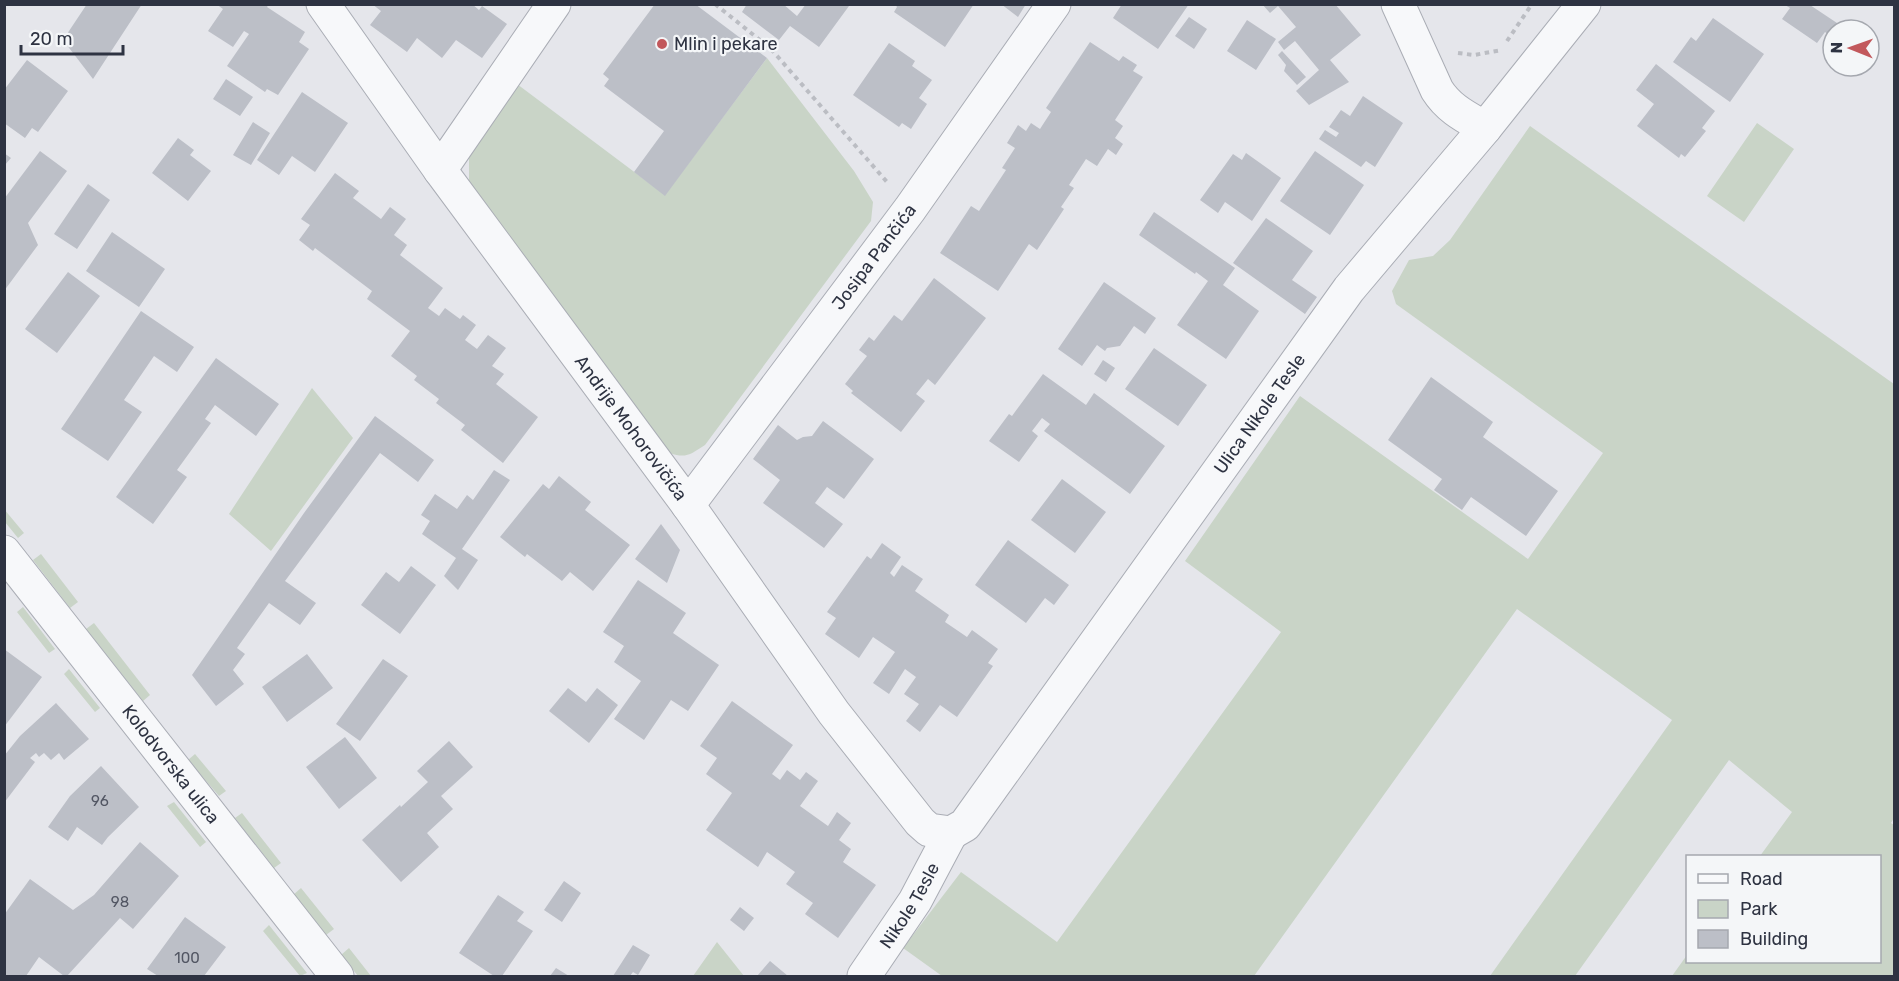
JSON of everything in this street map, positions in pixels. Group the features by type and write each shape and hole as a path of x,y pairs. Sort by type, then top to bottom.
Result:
{"street":[{"name":"Andrije Mohorovičića","path":"323,4 440,170 688,504 834,713 920,822 928,830 951,833"},
{"path":"440,170 554,4"},
{"name":"Josipa Pančića","path":"688,504 910,209 1054,4"},
{"path":"1398,4 1437,90 1445,102 1485,128"},
{"name":"Ulica Nikole Tesle","path":"951,833 965,825 1349,289 1485,128 1584,4"},
{"name":"Kolodvorska ulica","path":"4,552 337,976"},
{"name":"Nikole Tesle","path":"864,976 915,901 951,833"}],"path":[{"path":"715,4 771,49 910,209"},
{"path":"1496,56 1532,4"}],"green space":[{"path":"767,58 854,171 873,202 871,221 705,445 688,455 680,456 670,453 469,181 469,149 517,84 665,195"},
{"path":"1757,123 1794,149 1744,222 1707,196"},
{"path":"1530,126 1894,384 1894,818 1891,823 1894,825 1894,976 1672,976 1686,956 1686,963 1881,963 1881,855 1761,855 1792,812 1729,760 1575,976 1490,976 1672,720 1517,609 1254,976 942,976 903,948 961,872 1057,942 1281,632 1185,561 1300,396 1528,559 1603,453 1396,304 1392,291 1409,260 1433,256 1450,240"},
{"path":"312,388 353,438 271,551 229,514"},
{"path":"4,509 24,533 18,538 5,522"},
{"path":"41,554 78,602 70,608 33,560"},
{"path":"23,607 55,649 49,653 17,612"},
{"path":"94,623 150,695 143,701 86,629"},
{"path":"69,669 100,708 95,712 64,674"},
{"path":"195,754 226,791 219,796 188,760"},
{"path":"174,802 206,842 200,847 167,806"},
{"path":"242,813 281,863 274,868 235,818"},
{"path":"301,888 334,929 326,935 293,895"},
{"path":"269,925 307,973 300,976 263,931"},
{"path":"717,942 744,976 693,976"},
{"path":"349,948 371,976 358,976 341,955"}],"building":[{"path":"87,4 142,4 93,79 63,40"},
{"path":"216,4 269,4 267,7 305,32 299,42 309,49 278,95 267,89 265,92 227,66 249,34 244,31 233,47 208,31 223,9"},
{"path":"372,4 472,4 479,10 482,6 507,24 482,58 456,40 442,58 417,38 407,52 370,25 381,11"},
{"path":"655,4 695,4 767,58 665,196 634,172 664,131 604,86 609,79 603,74"},
{"path":"747,4 783,4 797,16 806,4 849,6 819,47 790,26 779,40 742,12"},
{"path":"895,4 974,4 945,47 894,12 897,7"},
{"path":"1001,4 1026,4 1018,17"},
{"path":"1122,4 1189,4 1158,49 1113,18"},
{"path":"1262,4 1335,4 1361,35 1330,60 1349,82 1309,105 1296,91 1319,70 1295,41 1284,50 1278,42 1296,27 1278,6 1270,13"},
{"path":"1785,5 1810,5 1830,18 1821,18 1821,38 1817,43 1782,19 1790,8"},
{"path":"1189,17 1207,29 1194,49 1175,36"},
{"path":"1713,18 1764,54 1730,102 1673,62 1691,37 1696,41"},
{"path":"1247,20 1276,39 1256,70 1227,51"},
{"path":"1090,42 1119,61 1123,56 1137,65 1133,71 1143,77 1115,120 1123,126 1115,138 1123,144 1116,155 1108,149 1097,166 1086,159 1069,185 1074,188 1061,207 1064,209 1037,250 1029,244 998,291 940,253 971,206 979,211 1006,170 1002,168 1015,148 1007,143 1018,125 1026,131 1031,123 1040,129 1051,112 1046,108"},
{"path":"889,43 915,61 912,66 932,80 919,98 927,104 911,129 902,123 899,127 853,95"},
{"path":"1282,51 1306,77 1297,85 1284,71 1286,65 1278,55"},
{"path":"27,60 68,91 38,132 32,128 25,138 4,123 4,90"},
{"path":"1656,64 1715,111 1702,128 1706,131 1685,157 1681,154 1679,158 1637,126 1654,104 1636,90"},
{"path":"226,79 253,97 240,116 213,99"},
{"path":"302,92 348,123 315,172 292,156 279,175 257,160"},
{"path":"1363,96 1403,123 1375,167 1366,161 1361,167 1319,139 1325,130 1336,137 1339,133 1329,127 1341,110 1350,116"},
{"path":"253,122 270,133 251,165 233,155"},
{"path":"178,138 194,150 190,155 211,171 188,201 152,173"},
{"path":"40,151 67,171 28,223 38,245 4,291 4,199"},
{"path":"1315,151 1364,185 1330,235 1280,201"},
{"path":"4,153 11,158 4,166"},
{"path":"1246,153 1281,178 1252,221 1225,202 1218,213 1200,200 1233,154 1242,160"},
{"path":"335,173 359,191 353,198 381,219 390,207 406,219 394,235 407,245 400,255 443,288 428,308 439,316 445,308 460,319 463,315 476,325 465,340 477,349 488,335 506,348 492,366 504,374 496,384 538,417 503,463 461,430 465,425 436,403 439,399 414,380 417,376 391,356 410,331 367,299 372,291 315,248 313,251 299,240 310,225 301,219"},
{"path":"88,184 110,200 77,249 54,234"},
{"path":"1154,212 1235,268 1223,285 1259,311 1226,359 1177,325 1208,281 1139,235"},
{"path":"1266,218 1313,251 1292,280 1317,297 1305,314 1233,263"},
{"path":"112,232 165,269 139,307 86,271"},
{"path":"68,272 100,296 57,353 25,329"},
{"path":"934,278 986,318 935,385 928,379 916,394 925,401 901,432 851,393 853,391 845,384 867,356 859,350 869,337 874,341 894,315 902,321"},
{"path":"1104,282 1156,318 1145,334 1134,326 1120,346 1107,348 1105,351 1097,345 1082,366 1058,349"},
{"path":"141,311 194,347 177,372 154,356 124,400 142,412 108,461 61,429"},
{"path":"1154,348 1207,385 1178,426 1125,389"},
{"path":"216,358 279,404 256,436 215,405 205,419 211,423 177,470 187,477 153,524 116,497"},
{"path":"1103,360 1115,368 1106,382 1094,374"},
{"path":"1043,374 1086,405 1094,393 1165,446 1130,494 1044,431 1050,424 1042,418 1032,431 1038,436 1019,462 989,441 1009,414 1012,416"},
{"path":"1431,377 1493,422 1483,437 1558,491 1526,536 1471,497 1462,510 1434,490 1442,479 1388,440"},
{"path":"375,416 434,460 418,482 380,453 285,581 316,603 300,625 269,603 237,648 245,654 233,670 244,684 216,706 192,675 304,513"},
{"path":"823,421 874,459 844,499 827,487 815,503 843,524 824,548 763,503 780,480 753,459 778,425 797,440 812,436"},
{"path":"494,470 510,480 462,549 478,560 458,590 444,576 456,558 422,534 430,521 421,515 435,494 457,509 467,495 473,500"},
{"path":"559,476 591,502 585,510 630,545 593,591 570,572 562,581 527,554 525,557 500,537 543,484 549,489"},
{"path":"1062,479 1106,512 1075,553 1031,520"},
{"path":"661,524 680,550 667,583 635,559"},
{"path":"1008,540 1069,585 1054,605 1045,598 1026,623 975,585"},
{"path":"882,543 901,557 890,573 894,577 902,565 923,579 915,591 949,615 945,622 967,637 972,630 998,649 988,663 993,666 957,717 940,705 920,732 906,721 919,704 904,694 916,677 905,669 889,694 873,683 895,652 873,637 859,658 825,634 836,618 827,612 867,556 871,559"},
{"path":"411,566 436,585 400,634 361,605 386,572 399,582"},
{"path":"638,580 686,613 673,633 719,665 688,711 671,700 644,740 614,719 641,681 614,662 624,646 603,632"},
{"path":"4,649 42,677 4,727"},
{"path":"307,654 333,688 287,722 262,687"},
{"path":"383,659 408,676 360,741 336,724"},
{"path":"568,688 586,702 597,688 618,705 589,743 549,711"},
{"path":"732,701 793,745 772,774 780,780 787,770 800,780 806,772 818,781 800,806 828,826 837,812 851,823 839,840 851,849 843,862 876,885 838,938 805,914 813,903 786,884 795,872 767,852 758,867 706,830 732,793 706,774 717,758 700,746"},
{"path":"56,703 89,739 64,760 59,753 51,760 44,753 39,757 36,753 30,758 35,762 4,803 4,756 20,736"},
{"path":"345,737 377,778 339,809 306,767"},
{"path":"449,741 473,767 441,796 453,809 427,833 439,847 401,882 362,840 428,782 417,771"},
{"path":"101,766 139,807 102,845 77,827 68,841 48,827 70,796"},
{"path":"140,842 179,876 133,929 120,918 67,976 39,957 26,976 4,976 4,915 30,879 73,910 94,895"},
{"path":"564,881 581,893 562,922 544,910"},
{"path":"498,895 524,912 517,921 533,931 502,976 494,976 459,953"},
{"path":"740,907 754,918 744,931 730,920"},
{"path":"185,917 226,947 204,976 158,976 147,969"},
{"path":"633,945 650,955 638,975 633,972 630,976 613,976"},
{"path":"770,961 788,976 757,976"},
{"path":"556,968 569,976 550,976"}],"place":[{"name":"Mlin i pekare","path":"662,44"}]}
